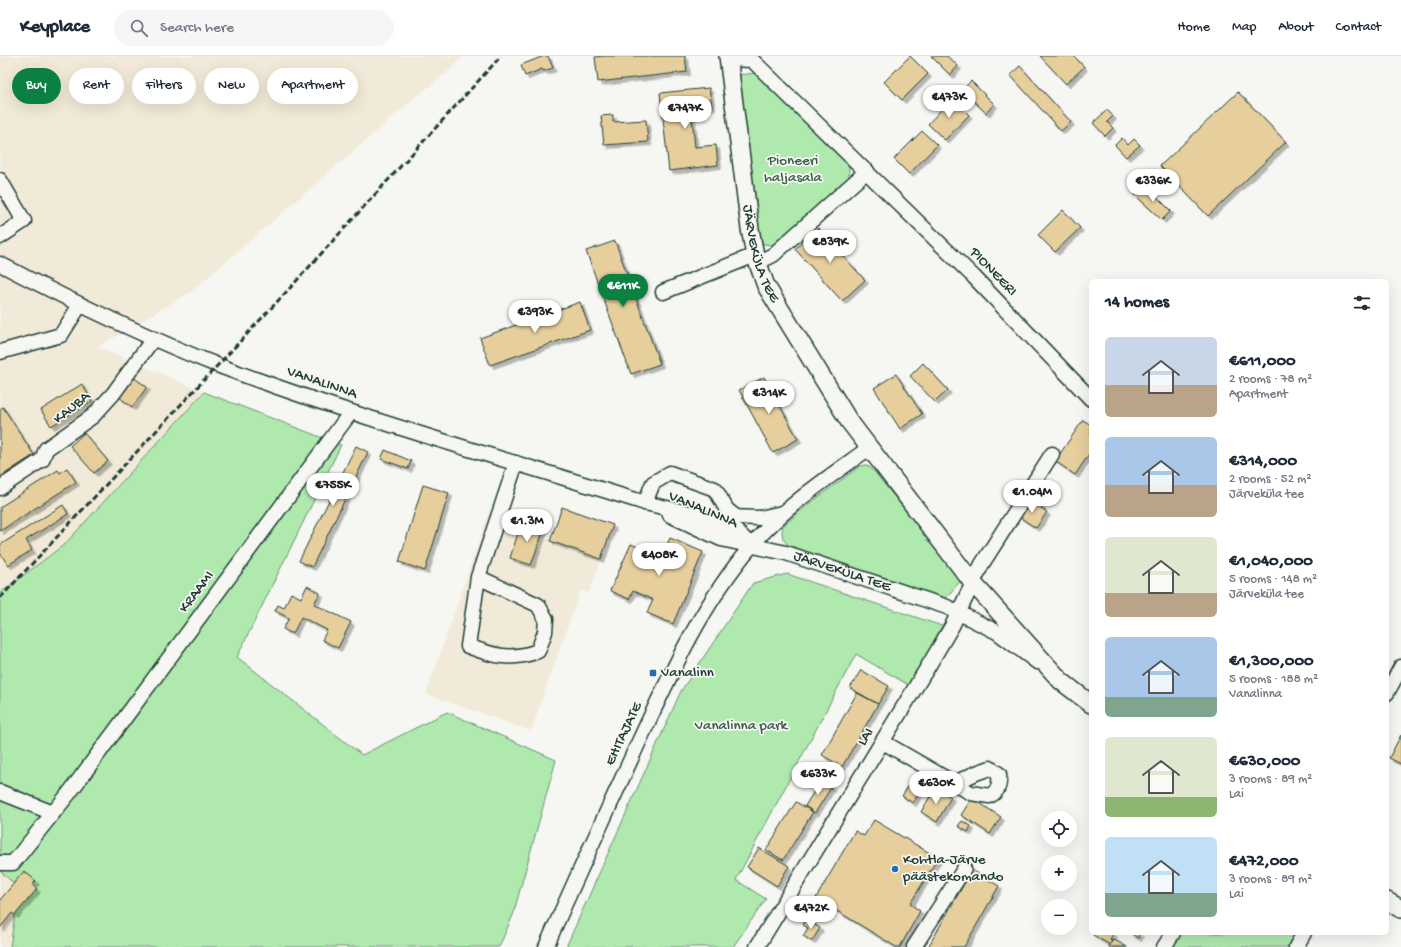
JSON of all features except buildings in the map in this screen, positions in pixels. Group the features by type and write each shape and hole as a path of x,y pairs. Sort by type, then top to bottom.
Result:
{"main road":[{"name":"JÄRVEKÜLA TEE","path":"728,58 743,183 756,259 766,286 849,421 972,582 1061,681 1089,702"},
{"path":"1389,902 1401,909"}],"street":[{"name":"PIONEERI","path":"728,58 752,60 974,277 1089,397"},
{"path":"664,292 756,259 773,255 867,171"},
{"path":"0,180 24,221 0,237"},
{"name":"VANALINNA","path":"0,264 80,305 153,339 217,365 351,412 645,503 694,514 736,530 752,545"},
{"path":"0,352 61,335 80,305"},
{"name":"KAUBA","path":"0,488 42,460 46,449 92,416 113,394 153,339"},
{"name":"KRAAMI","path":"0,863 13,863 70,792 351,412"},
{"path":"752,545 785,512 869,448"},
{"name":"LAI","path":"758,947 940,646 972,582 1052,454"},
{"path":"478,577 538,605 546,619 545,632 538,651 521,657 490,655 468,646 478,577 516,463"},
{"path":"645,503 653,483 670,473 715,489 727,510 736,517"},
{"name":"VANALINNA","path":"645,503 721,539 752,545"},
{"path":"694,514 760,518 785,512"},
{"name":"JÄRVEKÜLA TEE","path":"752,545 786,553 958,612 997,632 1061,681"},
{"name":"EHITAJATE","path":"546,947 684,646 707,607 752,545"},
{"path":"1389,688 1401,667"},
{"path":"883,742 955,783"},
{"path":"0,792 53,813"},
{"path":"914,947 964,869"},
{"path":"1164,947 1172,935"},
{"path":"1296,947 1303,935"}],"shaded area":[{"path":"0,56 463,56 450,70 417,96 192,291 98,347 204,392 65,544 0,593"},
{"path":"490,510 544,529 541,537 601,559 589,593 580,591 531,731 426,694"},
{"path":"0,871 19,888 10,947 0,947"}],"green space":[{"name":"Pioneeri haljasala","path":"758,73 849,165 849,180 776,246 759,243 738,75"},
{"path":"204,392 341,445 237,657 362,755 447,712 556,760 513,915 499,947 10,947 19,888 0,871 0,593 65,544"},
{"path":"866,465 873,470 961,580 946,598 788,545 783,539 783,526 805,507 860,466"},
{"name":"Vanalinna park","path":"787,574 942,626 910,686 856,654 736,880 766,899 733,947 566,947 681,691 753,583"},
{"path":"1180,935 1296,935 1289,947 1173,947"}],"railway":[{"path":"0,598 290,288 501,56"}],"place":[{"name":"Vanalinn","path":"653,673"},
{"name":"Kohtla-Järve päästekomando","path":"895,869"}]}
